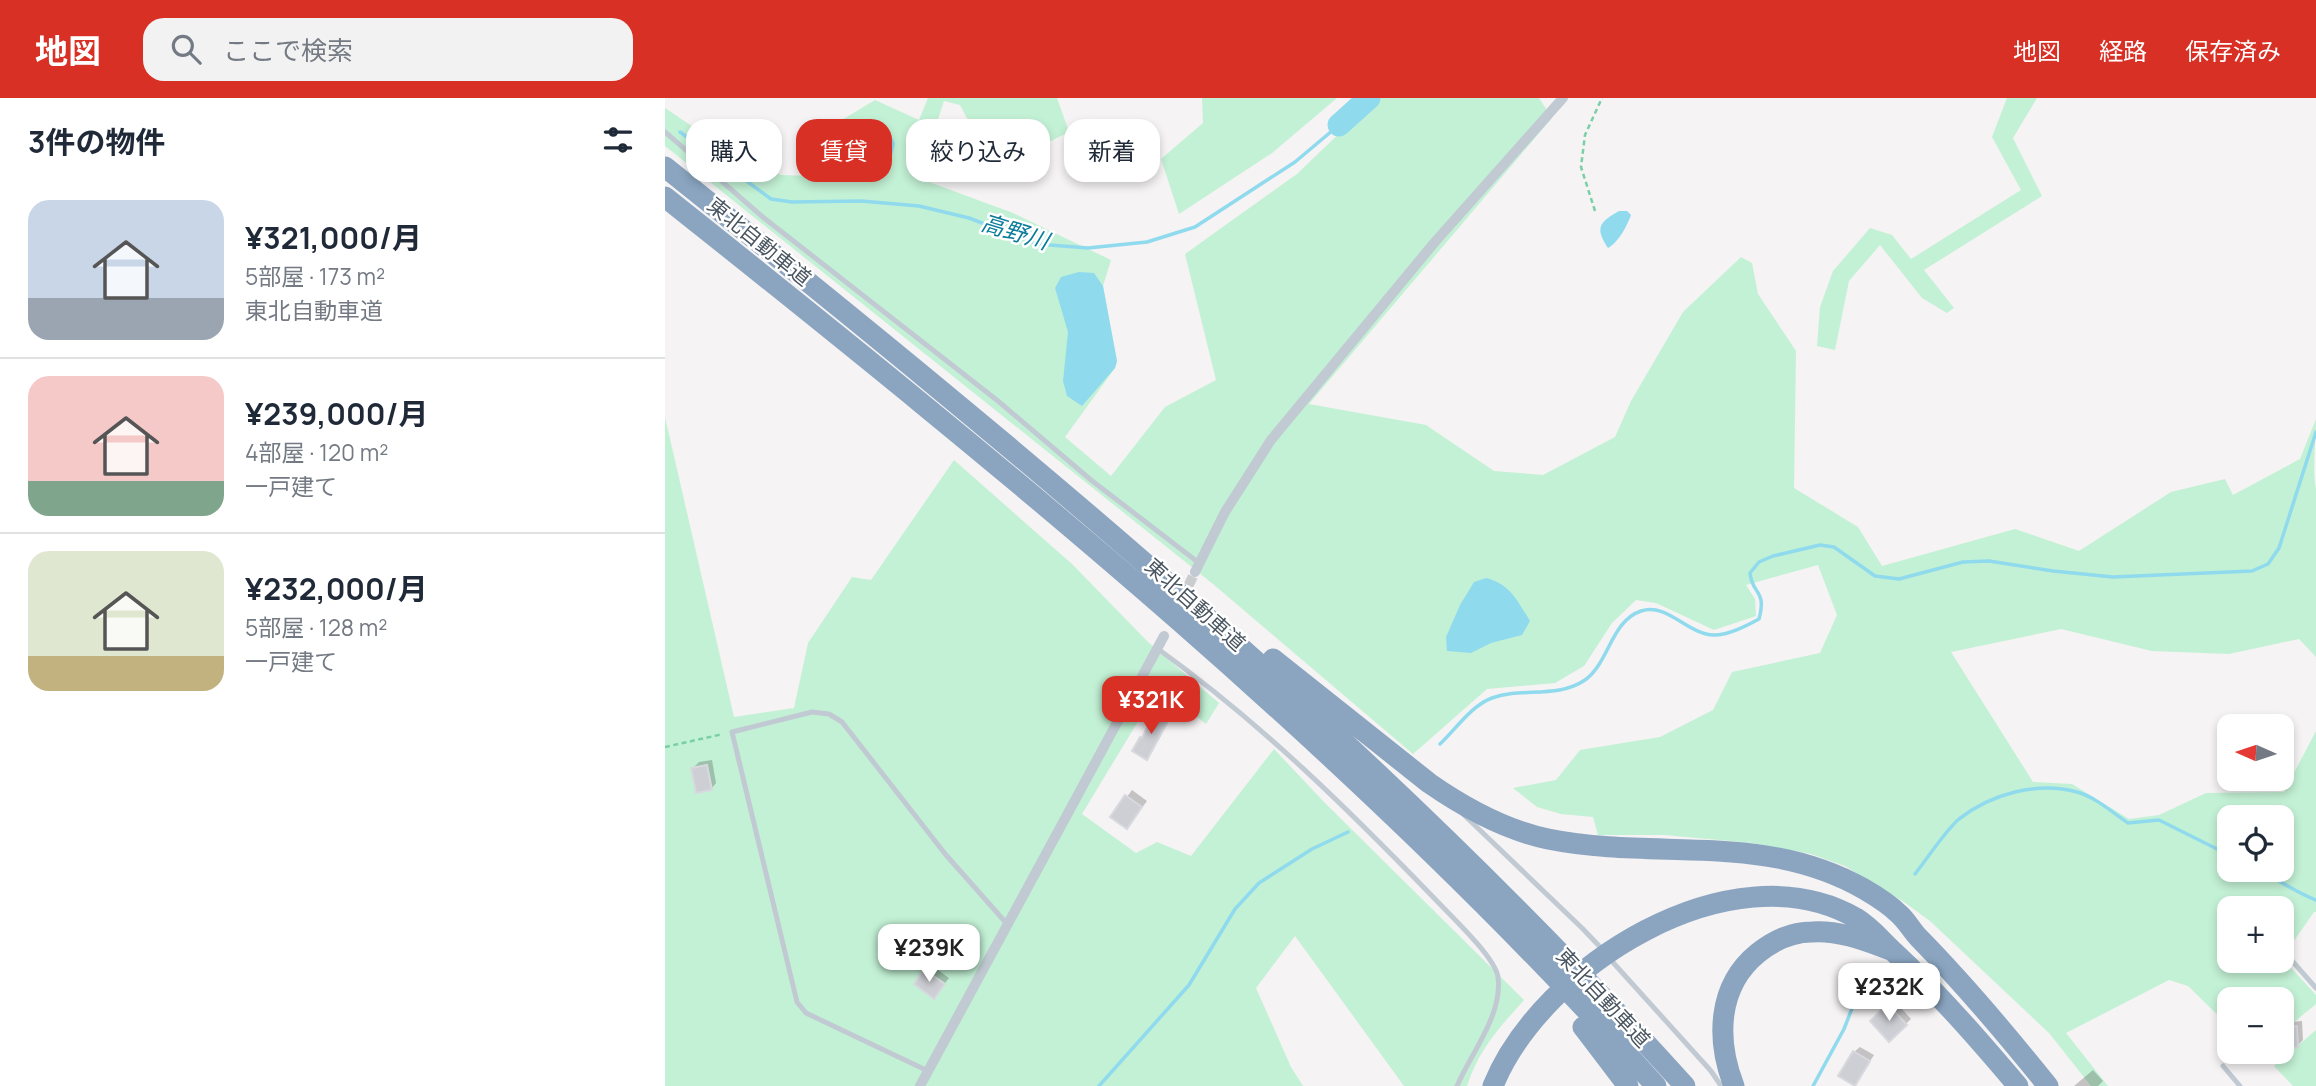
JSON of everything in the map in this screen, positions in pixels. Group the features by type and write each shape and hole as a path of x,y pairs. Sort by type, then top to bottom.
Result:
{"highway":[{"name":"東北自動車道","path":"665,167 865,326 1146,562 1428,819 1565,956 1685,1086"},
{"name":"東北自動車道","path":"665,197 1005,471 1213,651 1413,836 1547,969 1656,1086"},
{"path":"1146,562 1285,667 1397,759 1452,799 1497,823 1556,841 1593,846 1748,852 1797,861 1844,879 1882,900 1901,915 1917,936 1968,988 2048,1086"},
{"path":"1413,836 1590,1034 1628,1086"},
{"path":"1616,941 1651,914 1685,899 1724,888 1765,884 1807,887 1844,898 1917,936"},
{"path":"1479,1086 1502,1041 1579,960 1616,941 1700,908 1733,900 1781,897 1819,903 1855,918 1876,932 1953,1010 2018,1086"},
{"path":"1734,1086 1723,1048 1724,1008 1735,980 1753,957 1795,933 1812,932 1831,932 1893,950"},
{"path":"1493,1086 1511,1049 1540,1003"}],"street":[{"path":"1197,568 1225,512 1271,440 1434,243 1563,98"},
{"path":"921,1086 1164,636"}],"lane":[{"path":"665,132 764,218 998,401 1197,568"},
{"path":"1158,649 1232,705 1334,796 1449,914 1493,964 1498,977 1493,1012 1457,1086"},
{"path":"928,1071 806,1013 797,1002 732,732 812,712 829,714 842,722 946,855 1008,925"},
{"path":"1452,799 1465,818 1582,928 1711,1071 1721,1086"},
{"path":"2294,964 2316,988"},
{"path":"2223,1066 2240,1086"}],"path":[{"path":"1595,211 1581,167 1585,135 1602,98"},
{"path":"665,747 732,732"}],"green space":[{"path":"928,98 1057,98 1064,119 1064,134 1050,141 1050,119 967,119 960,105 944,101 938,119 919,119"},
{"path":"1202,98 1337,98 1272,153 1179,214 1161,159 1203,123"},
{"path":"1376,98 1539,98 1552,118 1309,404 1426,425 1494,471 1543,475 1615,437 1631,401 1683,312 1741,257 1752,263 1758,294 1796,351 1794,488 1858,527 1882,566 2015,529 2079,551 2171,492 2225,479 2233,495 2300,459 2316,419 2316,657 2299,639 2229,654 2152,651 2061,629 1951,652 2033,782 2072,784 2129,819 2159,815 2206,793 2294,791 2294,773 2316,731 2316,912 2294,941 2294,896 2217,896 2217,973 2294,971 2316,995 2316,1004 2294,1022 2294,987 2217,987 2217,1014 2188,986 2169,980 2066,1033 2108,1086 2091,1086 2049,1033 1930,921 1845,866 1811,854 1752,843 1664,835 1598,835 1593,817 1561,814 1537,807 1513,788 1556,780 1580,750 1660,737 1713,710 1732,672 1820,653 1837,615 1818,565 1746,585 1755,599 1756,616 1714,630 1656,603 1636,600 1612,623 1584,666 1555,683 1487,689 1413,754 1213,584 710,182 782,182 782,175 796,175 796,182 892,182 892,119 844,119 875,100 917,119 906,119 906,182 929,182 1013,213 1111,260 1103,286 1117,361 1115,368 1065,437 1111,476 1165,407 1216,380 1185,254 1297,174"},
{"path":"2007,98 2037,98 2013,138 2042,196 1924,270 1954,308 1947,313 1922,298 1880,245 1849,281 1835,350 1817,346 1820,307 1833,271 1870,228 1892,235 1911,259 2021,190 1992,137"},
{"path":"665,108 686,122 686,163 665,146"},
{"path":"665,417 734,717 794,708 808,643 852,577 871,580 954,460 1072,564 1148,642 1219,703 1206,724 1174,698 1154,695 1082,814 1136,853 1157,842 1191,856 1274,749 1524,1000 1484,1050 1467,1086 1404,1086 1295,936 1256,988 1291,1067 1303,1086 665,1086"},
{"path":"2316,1030 2316,1086 2293,1086 2274,1066 2294,1064 2294,1049"}],"water":[{"path":"1619,211 1627,211 1631,215 1619,238 1608,248 1601,235 1601,226 1607,218"},
{"path":"1079,272 1094,273 1103,286 1117,361 1115,368 1082,406 1067,396 1063,381 1068,332 1055,288 1061,277"},
{"path":"1486,578 1507,589 1530,621 1522,635 1491,643 1471,653 1447,651 1446,637 1460,605 1474,582"}],"building":[{"path":"1155,712 1169,719 1147,760 1132,751"},
{"path":"707,765 712,790 696,793 691,768"},
{"path":"1125,795 1142,807 1127,829 1110,817"},
{"path":"924,969 945,984 934,999 914,984"},
{"path":"1888,1004 1907,1025 1889,1042 1870,1021"},
{"path":"2294,1026 2297,1026 2298,1047 2294,1047"},
{"path":"1853,1051 1870,1061 1855,1086 1838,1076"}],"waterway":[{"name":"高野川","path":"1339,125 1369,98"},
{"name":"高野川","path":"680,132 771,199 792,202 861,201 919,206 969,218 1037,244 1088,248 1147,242 1195,227 1295,162 1339,125"},
{"path":"1440,744 1485,701 1515,693 1563,689 1585,680 1600,663 1623,624 1641,611 1660,611 1695,630 1714,635 1731,632 1754,622 1759,619 1761,602 1750,573 1759,562 1820,545 1834,547 1875,576 1899,579 1963,562 1989,561 2113,577 2252,571 2268,564 2279,548 2316,432"},
{"path":"1915,874 1959,819 1985,803 2031,789 2062,789 2084,794 2128,823 2159,820 2217,849"},
{"path":"1099,1086 1189,985 1235,909 1259,883 1312,849 1348,832"},
{"path":"2280,882 2316,900"},
{"path":"1813,1086 1844,1029 1865,975"}],"tunnel":[{"path":"1182,599 1195,572"}]}
